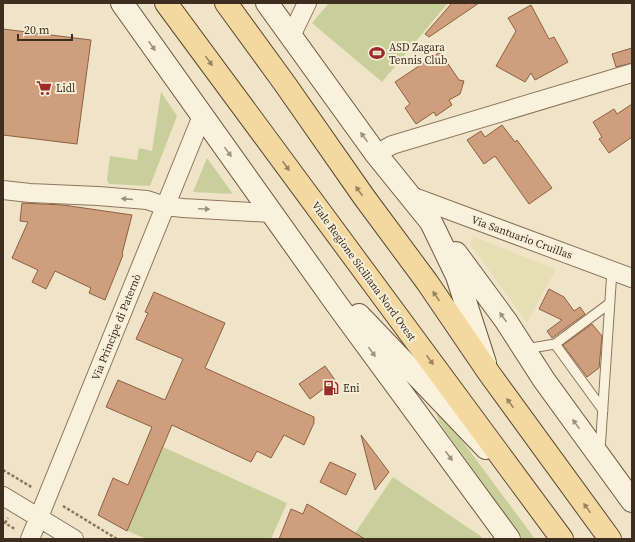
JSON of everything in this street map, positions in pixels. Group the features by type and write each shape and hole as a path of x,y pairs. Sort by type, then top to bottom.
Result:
{"main road":[{"name":"Viale Regione Siciliana Nord Ovest","path":"166,3 562,539"},
{"path":"226,3 364,197 427,282 488,374 610,539"}],"street":[{"path":"122,3 299,252 509,539"},
{"path":"267,3 376,154 411,196 486,294 544,380 632,501"},
{"path":"291,36 307,3"},
{"path":"376,154 392,146 632,73"},
{"name":"Via Principe di Paternò","path":"30,539 202,116"},
{"path":"3,190 147,200 165,206 272,213"},
{"name":"Via Santuario Cruillas","path":"411,196 632,278"},
{"path":"431,222 457,276 488,374"},
{"path":"299,252 528,493"},
{"path":"3,496 74,539"},
{"path":"481,501 505,539"}],"lane":[{"path":"600,456 612,270"},
{"path":"525,350 555,344 610,303"},
{"path":"555,344 603,410"}],"path":[{"path":"3,470 31,487"},
{"path":"62,506 117,539"},
{"path":"3,522 13,528"}],"shaded area":[{"path":"474,237 556,269 527,323 470,244"}],"green space":[{"name":"ASD Zagara Tennis Club","path":"329,3 448,3 382,82 312,23"},
{"path":"161,92 177,116 150,186 109,184 107,180 110,156 137,160 139,148 152,151"},
{"path":"207,158 233,194 193,192"},
{"path":"435,408 452,427 535,539 523,539 439,422"},
{"path":"163,447 287,503 271,539 146,539 126,530"},
{"path":"393,477 482,537 481,539 351,539"}],"building":[{"path":"452,3 479,3 429,37 425,34"},
{"path":"531,5 549,39 554,37 568,62 535,80 531,73 525,82 496,66 516,31 508,18"},
{"name":"Lidl","path":"3,29 91,40 77,144 3,135"},
{"path":"632,48 632,63 616,67 612,54"},
{"path":"440,52 459,80 464,81 460,94 449,100 452,105 436,116 434,112 416,124 405,108 410,104 395,82"},
{"path":"632,104 632,137 609,153 599,139 602,137 593,122 614,109 617,114"},
{"path":"502,125 515,142 517,140 552,188 529,204 495,156 484,164 467,140 481,131 485,137"},
{"path":"22,203 63,205 132,215 123,255 105,300 89,293 91,288 55,271 46,289 32,282 38,270 12,258 28,222 20,221"},
{"path":"549,289 564,297 574,311 580,307 585,314 552,338 547,331 562,320 539,309"},
{"path":"154,292 225,323 205,368 314,417 314,423 304,445 284,435 271,458 257,451 251,462 172,425 127,531 98,515 113,478 128,485 152,427 106,407 118,380 165,400 183,359 136,339 148,313 145,312"},
{"path":"592,324 602,336 599,368 587,377 563,345"},
{"path":"325,366 335,380 310,399 299,384"},
{"path":"361,435 389,472 375,490"},
{"path":"330,462 356,474 346,495 320,482"},
{"path":"307,504 365,539 279,539 291,509 303,514"}],"place":[{"name":"ASD Zagara Tennis Club","path":"377,53"},
{"name":"Lidl","path":"44,88"},
{"name":"Eni","path":"331,388"}]}
